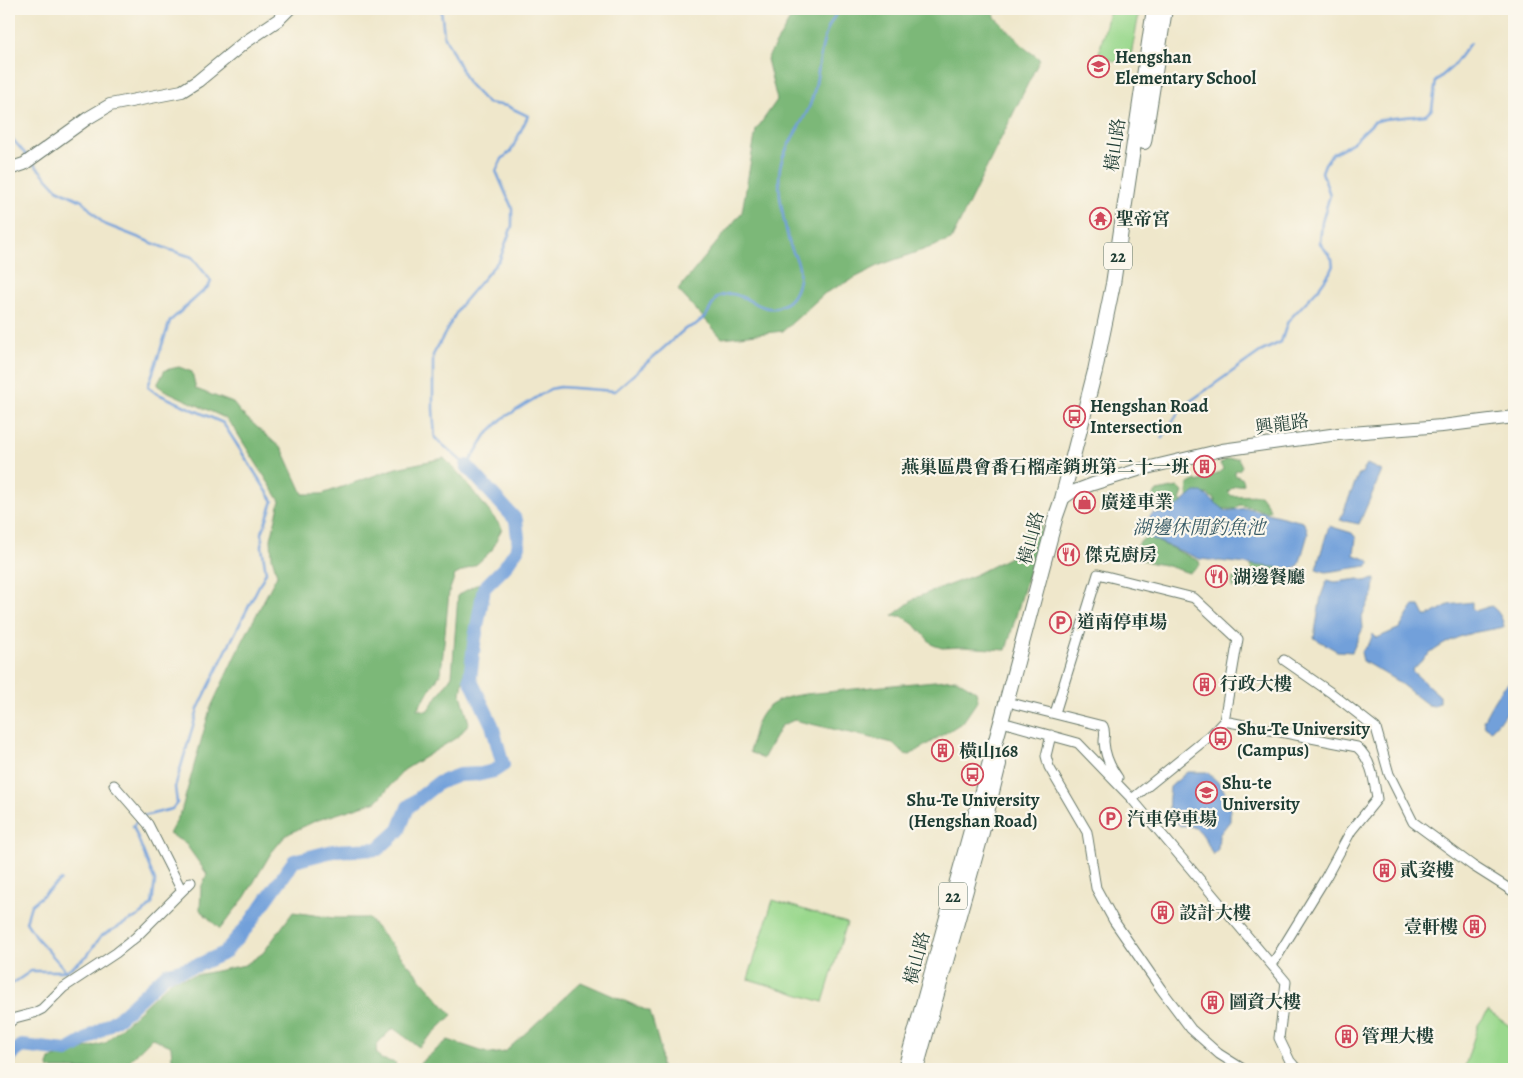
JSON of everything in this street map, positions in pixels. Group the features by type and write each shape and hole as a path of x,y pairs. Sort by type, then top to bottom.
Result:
{"main road":[{"name":"橫山路","path":"916,1069 1015,704 1067,495 1095,371 1113,284 1154,9"},
{"name":"橫山路","path":"905,1069 1056,516 1067,495 1102,378 1122,286 1165,9"}],"street":[{"path":"9,169 24,164 88,118 110,105 182,91 198,82 244,43 278,20 289,9"},
{"name":"興龍路","path":"1067,495 1138,470 1222,450 1338,434 1442,426 1514,417"},
{"path":"1055,713 1098,574 1194,598 1238,638 1224,721 1211,735 1132,799"},
{"path":"1284,660 1330,692 1376,728 1390,774 1413,822 1473,866 1514,892"},
{"path":"1015,704 1103,726 1105,730 1104,744 1111,769 1132,799"},
{"path":"1224,721 1357,747 1365,754 1374,778 1377,799 1351,831 1326,877 1272,965"},
{"path":"1009,724 1078,743 1132,799 1272,965 1286,982 1279,1038 1290,1060 1297,1069"},
{"path":"1051,735 1046,756 1049,768 1086,832 1096,888 1114,921 1191,1029 1219,1054 1243,1069"},
{"path":"114,785 148,824 182,891"},
{"path":"9,1023 15,1018 42,1009 63,988 116,953 191,882"}],"green space":[{"path":"796,9 992,9 995,17 1026,49 1040,59 951,240 880,265 825,293 783,331 722,338 678,290 742,212 756,130 777,100 767,59"},
{"path":"1110,9 1140,9 1131,55 1125,61 1118,62 1111,60 1105,55 1102,67 1096,65"},
{"path":"179,367 192,372 196,389 233,403 241,413 283,450 303,494 322,494 396,468 444,458 462,477 502,528 492,550 477,564 455,575 449,592 441,673 417,709 427,711 452,676 458,595 479,583 461,694 469,723 459,736 404,770 377,801 315,821 286,835 271,853 245,897 220,929 200,910 201,888 207,874 185,843 169,834 181,812 210,709 277,575 272,557 271,539 280,501 234,428 225,418 157,385 165,370"},
{"path":"1238,458 1242,466 1235,471 1235,475 1243,479 1244,484 1233,487 1228,492 1232,496 1260,495 1270,511 1239,505 1235,509 1220,509 1216,505 1215,500 1207,494 1189,498 1187,494 1188,484 1196,480 1198,482 1218,473 1223,469 1220,464 1227,459"},
{"path":"1178,487 1183,492 1180,500 1184,503 1177,511 1174,506 1162,511 1156,510 1148,502 1157,491"},
{"path":"1034,522 1042,527 1006,650 963,647 942,648 933,645 916,626 902,616 892,616 917,597 973,576 1008,558 1020,545 1024,531"},
{"path":"1148,537 1199,561 1200,565 1189,573 1135,558 1133,550 1142,540"},
{"path":"1251,563 1294,565 1281,578 1252,590 1244,584 1232,588 1233,578 1252,576"},
{"path":"956,679 976,691 978,700 963,722 910,755 904,754 893,743 794,720 781,726 763,759 750,752 756,726 762,714 777,701 805,694"},
{"path":"773,900 847,923 823,1002 748,979"},
{"path":"293,912 334,918 368,918 452,1015 419,1047 393,1028 378,1043 376,1052 381,1059 396,1063 393,1069 178,1069 172,1059 171,1046 152,1038 121,1069 49,1069 50,1059 105,1043 172,980 245,965 263,953"},
{"path":"581,982 650,1012 660,1047 661,1069 413,1069 448,1040 490,1054 505,1052"},
{"path":"1488,1011 1514,1029 1514,1069 1464,1069 1478,1025"}],"water":[{"path":"1367,464 1382,471 1359,524 1340,520 1359,473 1361,474"},
{"name":"湖邊休閒釣魚池","path":"1195,492 1202,492 1226,511 1247,508 1303,522 1308,534 1299,565 1292,569 1200,559 1152,539 1145,532 1142,525 1153,513 1165,513 1171,510"},
{"path":"1329,526 1352,533 1356,538 1354,555 1371,563 1367,566 1326,572 1316,569"},
{"path":"1359,579 1364,581 1375,579 1374,592 1362,616 1363,628 1352,652 1337,651 1314,638 1321,596 1327,580 1335,582"},
{"path":"1472,602 1472,608 1475,611 1491,606 1494,608 1500,615 1504,627 1474,632 1450,641 1429,654 1417,665 1412,671 1440,696 1440,702 1434,706 1428,705 1397,681 1363,661 1361,652 1369,644 1373,634 1377,638 1400,628 1413,606 1420,606 1425,616 1429,616 1448,605"},
{"path":"1514,679 1514,705 1491,730 1485,726 1483,721 1500,691"},
{"path":"1187,772 1207,772 1220,784 1230,801 1230,821 1219,835 1218,849 1213,855 1205,838 1198,830 1193,827 1180,826 1170,812 1170,787"}],"waterway":[{"path":"441,9 444,35 468,83 487,103 507,106 528,116 511,151 502,159 496,171 512,208 512,226 500,259 460,306 433,355 435,438 467,466 486,435 502,419 550,389 560,387 615,391 685,329 695,325 706,316 717,297 726,294 737,295 767,308 778,307 789,301 798,285 799,267 786,231 779,189 780,167 787,148 810,105 823,44 832,20 840,9"},
{"path":"1162,438 1182,407 1260,352 1281,342 1288,321 1319,288 1333,268 1332,259 1320,243 1322,222 1330,195 1322,172 1332,154 1352,143 1374,122 1384,119 1426,115 1432,109 1436,81 1453,66 1470,43"},
{"path":"9,135 28,157"},
{"path":"33,163 57,189 82,201 104,224 192,257 211,281 209,286 170,321 148,387 156,393 223,423 273,501 262,533 266,572 198,709 175,787 177,803 172,809 144,816"},
{"path":"9,1060 11,1055 22,1046 67,1051 120,1017 166,974 198,965 224,953 247,927 294,861 333,851 378,849 399,830 408,807 438,783 459,775 481,774 494,771 503,765 492,725 470,679 484,588 505,567 519,546 516,520 467,466"},
{"path":"9,986 31,971 66,971 87,956 101,936 142,914 152,904 155,881 133,826 139,818"},
{"path":"61,880 31,905 26,922 36,937 66,971"}],"place":[{"name":"Hengshan Elementary School","path":"1099,67"},
{"name":"聖帝宮","path":"1100,219"},
{"name":"Hengshan Road Intersection","path":"1074,416"},
{"name":"燕巢區農會番石榴產銷班第二十一班","path":"1205,467"},
{"name":"廣達車業","path":"1085,502"},
{"name":"傑克廚房","path":"1069,555"},
{"name":"湖邊餐廳","path":"1217,577"},
{"name":"道南停車場","path":"1061,622"},
{"name":"行政大樓","path":"1204,684"},
{"name":"Shu-Te University (Campus)","path":"1221,739"},
{"name":"橫山168","path":"943,751"},
{"name":"Shu-Te University (Hengshan Road)","path":"973,775"},
{"name":"Shu-te University","path":"1206,793"},
{"name":"汽車停車場","path":"1111,819"},
{"name":"貳姿樓","path":"1384,870"},
{"name":"設計大樓","path":"1163,913"},
{"name":"壹軒樓","path":"1474,927"},
{"name":"圖資大樓","path":"1213,1002"},
{"name":"管理大樓","path":"1346,1036"}]}
